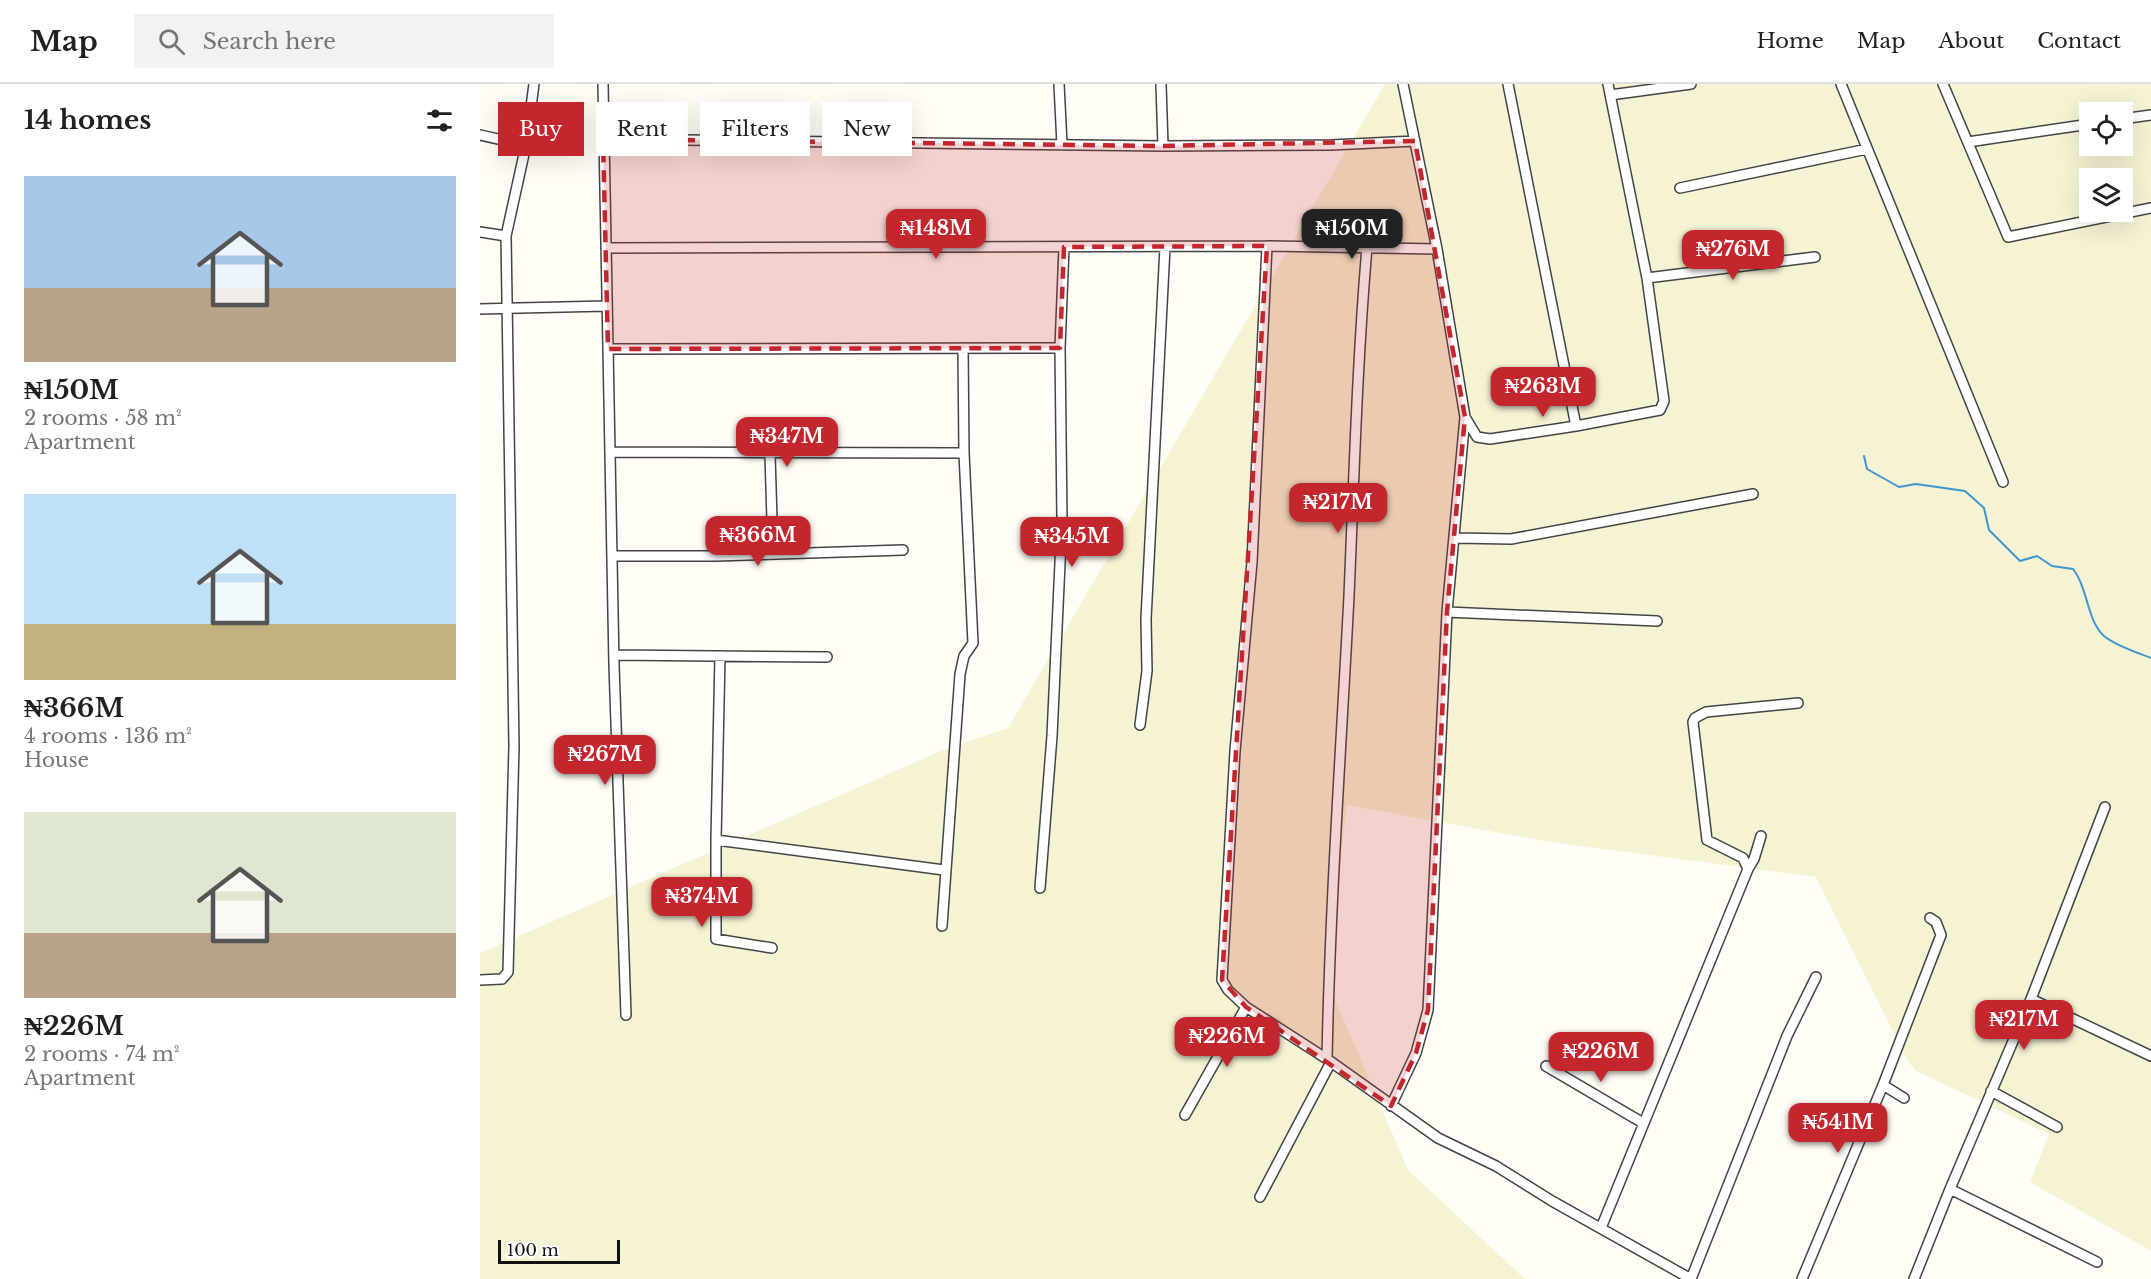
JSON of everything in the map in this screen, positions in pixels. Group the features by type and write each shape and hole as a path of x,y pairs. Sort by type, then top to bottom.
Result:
{"street":[{"path":"532,102 534,84"},
{"path":"603,84 603,102"},
{"path":"1059,84 1062,145"},
{"path":"1161,84 1163,146"},
{"path":"1391,1106 1416,1053 1428,1010 1448,612 1465,417 1437,249 1404,84"},
{"path":"1508,84 1576,426"},
{"path":"1465,417 1478,437 1490,440 1660,410 1664,401 1647,278 1608,84"},
{"path":"1611,95 1691,84"},
{"path":"1841,84 2003,482"},
{"path":"1943,84 2008,237 2151,208"},
{"path":"2133,117 2151,115"},
{"path":"1968,142 2079,126"},
{"path":"480,135 498,139"},
{"path":"688,140 1163,146 1331,145 1415,141"},
{"path":"1680,188 1867,149"},
{"path":"480,980 502,979 508,972 514,746 505,308 506,236 524,156"},
{"path":"603,156 614,556 614,655 626,1015"},
{"path":"480,232 506,236"},
{"path":"606,249 1267,246 1437,249"},
{"path":"1267,246 1252,562 1235,751 1222,980 1228,990 1246,1007 1329,1060 1438,1138 1496,1166 1691,1279 1787,1036 1816,977"},
{"path":"1040,888 1052,736 1062,520 1060,348 1064,247"},
{"path":"1140,725 1147,671 1148,572 1165,247"},
{"path":"1260,1197 1329,1060 1335,823 1355,484 1356,387 1367,247"},
{"path":"1647,278 1815,257"},
{"path":"480,309 607,306"},
{"path":"942,926 944,870 960,674 964,656 972,644 964,453 963,348"},
{"path":"608,349 1060,348"},
{"path":"611,452 964,453"},
{"path":"770,454 773,553"},
{"path":"1455,538 1511,539 1753,494"},
{"path":"614,556 716,556 903,550"},
{"path":"1448,612 1657,621"},
{"path":"614,655 827,657"},
{"path":"720,656 716,840 717,939 772,948"},
{"path":"1748,868 1743,858 1707,840 1693,722 1695,718 1706,712 1798,703"},
{"path":"1914,1279 2031,999 2105,807"},
{"path":"1601,1228 1748,868 1754,859 1761,836"},
{"path":"716,840 944,870"},
{"path":"1802,1279 1883,1085 1941,935 1936,922 1929,918"},
{"path":"2031,999 2151,1056"},
{"path":"1185,1115 1246,1007"},
{"path":"1546,1066 1643,1123"},
{"path":"1883,1085 1904,1098"},
{"path":"1991,1091 2057,1127"},
{"path":"1950,1189 2097,1262"}],"highlighted area":[{"path":"603,139 1163,146 1415,141 1465,417 1447,612 1428,1010 1416,1053 1391,1106 1246,1007 1222,980 1267,246 1064,247 1060,348 608,349"}],"shaded area":[{"path":"1385,84 2151,84 2151,1251 2030,1182 2049,1134 1916,1071 1909,1063 1816,877 1550,842 1347,805 1326,978 1408,1170 1525,1279 480,1279 480,953 941,751 1008,728"}],"waterway":[{"path":"1864,456 1867,469 1899,487 1916,484 1965,491 1984,508 1989,530 2020,561 2037,556 2052,566 2073,569 2082,585 2098,630 2120,646 2151,658"}]}
